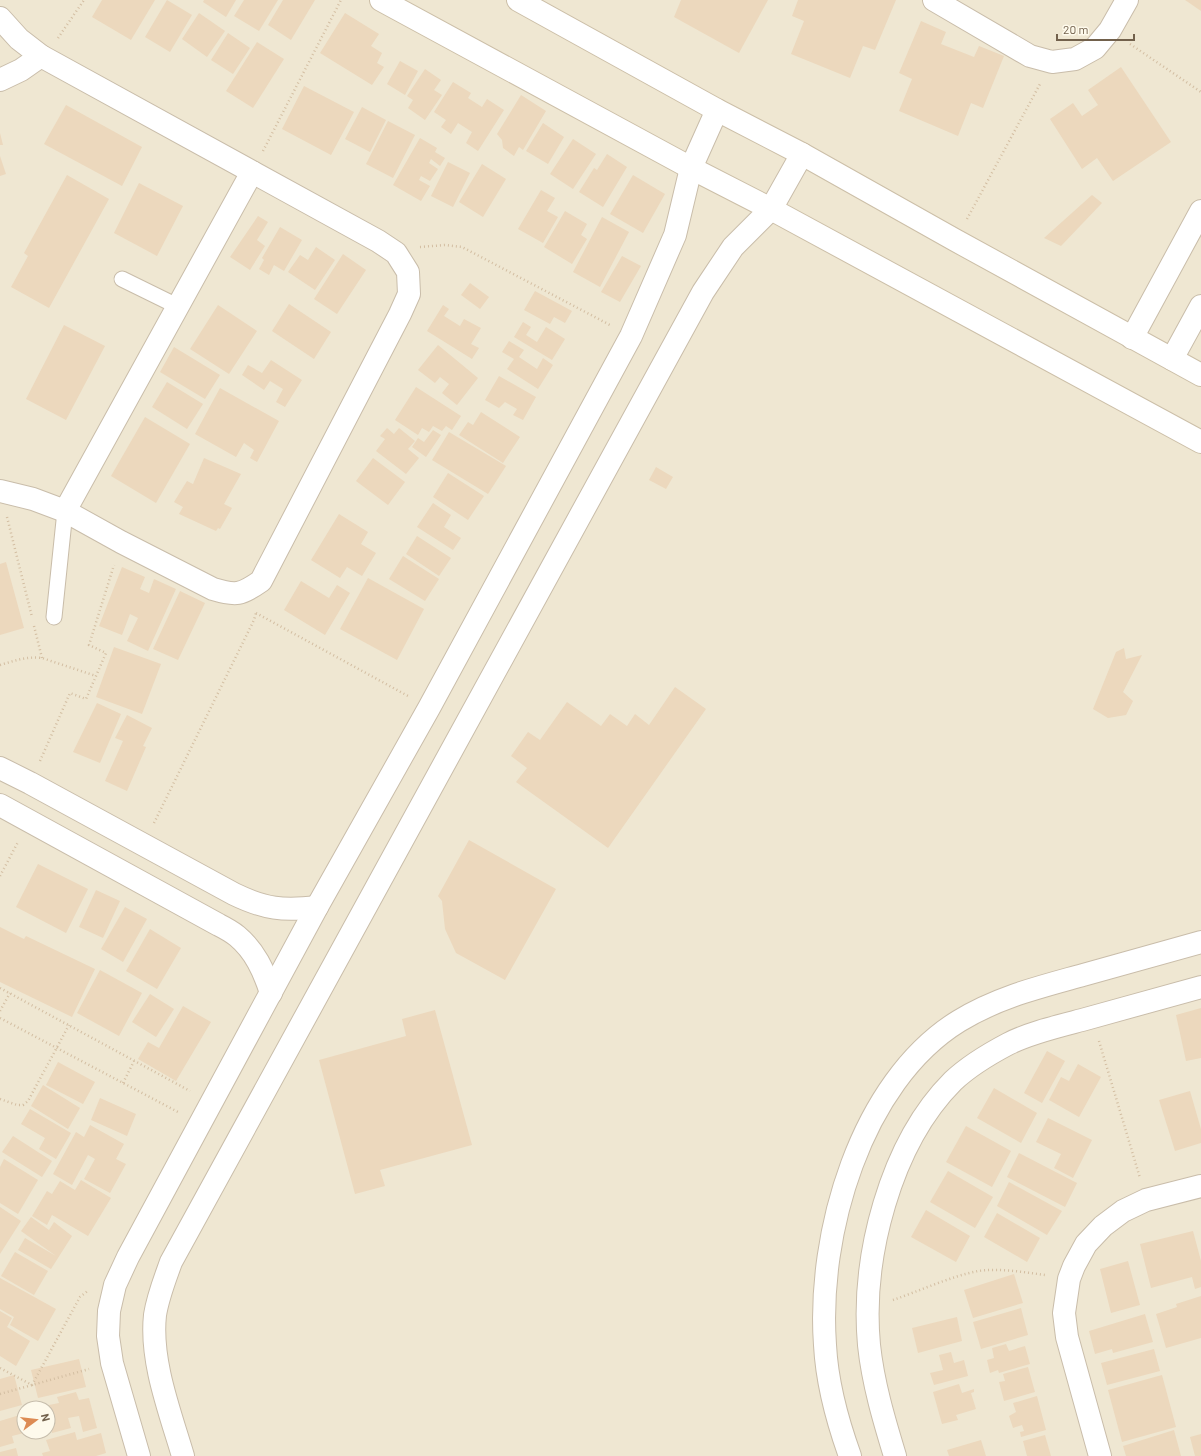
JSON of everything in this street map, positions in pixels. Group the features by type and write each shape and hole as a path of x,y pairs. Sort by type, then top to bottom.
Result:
{"street":[{"path":"381,0 691,168 771,208 1201,442"},
{"path":"518,0 717,110 802,154 1201,375"},
{"path":"934,0 1030,56 1052,62 1075,59 1095,48 1110,30 1127,0"},
{"path":"0,18 20,40 41,56 378,241 396,253 408,272 409,294 261,581 247,591 230,594 213,589 121,542 65,511 33,499 0,491"},
{"path":"0,80 21,70 41,56"},
{"path":"139,1456 112,1363 108,1336 109,1310 114,1285 317,907 429,708 631,336 675,235 691,168 717,110"},
{"path":"183,1456 158,1369 154,1342 155,1314 162,1287 171,1262 703,292 733,248 771,208 802,154"},
{"path":"65,511 252,172"},
{"path":"1132,338 1201,211"},
{"path":"1172,360 1201,306"},
{"path":"0,768 234,894 254,903 274,908 296,910 317,907"},
{"path":"0,805 219,924 237,936 252,952 264,971 271,993"},
{"path":"219,924 234,894"},
{"path":"850,1456 838,1423 829,1384 824,1345 826,1265 842,1192 858,1148 898,1077 926,1047 958,1022 994,1002 1033,988 1201,942"},
{"path":"895,1456 874,1380 869,1345 868,1309 871,1266 876,1237 885,1202 907,1148 931,1106 954,1081 981,1059 1010,1043 1046,1030 1201,987"},
{"path":"1100,1456 1067,1337 1064,1313 1069,1279 1086,1244 1102,1226 1123,1211 1146,1200 1201,1186"}],"lane":[{"path":"122,279 178,306"},
{"path":"54,617 65,511"}],"path":[{"path":"41,56 59,37 84,0"},
{"path":"252,172 341,0"},
{"path":"1110,30 1201,92"},
{"path":"955,240 1052,62"},
{"path":"396,253 429,245 462,247 631,336"},
{"path":"0,491 42,658"},
{"path":"30,783 70,693 86,699 106,652 88,645 121,542"},
{"path":"143,845 254,620 256,613 429,708"},
{"path":"0,665 33,657 42,658 96,676"},
{"path":"0,876 29,820"},
{"path":"0,988 211,1103"},
{"path":"0,1011 10,993"},
{"path":"1092,1017 1146,1200"},
{"path":"0,1018 200,1124"},
{"path":"0,1099 17,1105 23,1105 28,1101 69,1025"},
{"path":"123,1083 134,1061"},
{"path":"868,1309 954,1278 978,1271 1003,1270 1069,1279"},
{"path":"32,1385 80,1297 89,1290 99,1286 114,1285"},
{"path":"0,1394 112,1363"},
{"path":"0,1368 32,1385"}],"shaded area":[{"path":"0,0 1201,0 1201,1456 0,1456"}],"building":[{"path":"102,0 155,0 131,40 92,17"},
{"path":"167,0 192,15 170,52 145,37"},
{"path":"204,0 236,0 226,17 203,2"},
{"path":"244,0 278,0 259,31 234,16"},
{"path":"283,0 315,0 291,40 268,25"},
{"path":"681,0 768,0 739,53 674,17"},
{"path":"798,0 896,0 875,50 863,46 850,78 791,54 804,21 792,16"},
{"path":"1185,0 1201,0 1201,11"},
{"path":"199,13 225,31 207,57 182,39"},
{"path":"345,13 379,34 371,46 382,53 377,63 384,67 372,85 320,53"},
{"path":"921,21 946,32 941,44 974,57 979,46 1004,56 983,108 971,103 958,136 899,111 912,79 899,73"},
{"path":"228,33 250,48 233,74 211,60"},
{"path":"257,42 284,59 253,108 226,91"},
{"path":"400,61 418,71 405,95 387,84"},
{"path":"1121,67 1171,142 1113,181 1097,158 1082,169 1050,119 1073,103 1082,116 1098,105 1088,90"},
{"path":"425,69 441,80 434,90 442,95 425,120 408,108 413,100 407,96"},
{"path":"453,82 471,93 468,98 482,107 487,99 504,110 478,151 466,143 472,132 458,123 451,134 441,127 446,120 434,112"},
{"path":"304,86 354,112 331,155 282,129"},
{"path":"521,95 546,111 523,150 519,147 514,156 503,148 502,140 497,134"},
{"path":"66,105 142,147 122,186 44,144"},
{"path":"362,107 386,120 370,152 345,139"},
{"path":"388,121 415,135 393,178 366,164"},
{"path":"543,123 564,137 548,164 526,151"},
{"path":"0,133 3,145 0,145"},
{"path":"420,138 437,148 435,152 445,158 440,166 431,159 429,163 438,169 430,181 421,176 419,180 430,186 421,201 393,185"},
{"path":"573,139 596,154 573,189 550,174"},
{"path":"607,154 627,167 603,207 579,192 594,168 597,170"},
{"path":"0,156 6,174 0,176"},
{"path":"448,162 470,173 453,207 431,196"},
{"path":"482,164 506,179 483,217 459,202"},
{"path":"67,175 109,199 49,308 11,287 28,256 24,253"},
{"path":"633,175 665,194 643,233 610,214"},
{"path":"139,183 183,206 157,256 114,233"},
{"path":"541,190 555,198 547,211 558,217 543,243 518,229"},
{"path":"1092,195 1102,203 1061,246 1044,238"},
{"path":"565,211 587,224 581,235 587,239 572,264 544,247"},
{"path":"258,216 268,222 257,240 265,246 250,270 230,257"},
{"path":"602,217 629,232 600,287 573,272"},
{"path":"280,227 302,240 284,271 274,265 269,275 259,269 264,260 262,258"},
{"path":"316,247 335,260 315,290 288,272 300,255 308,260"},
{"path":"343,254 366,270 337,314 314,299"},
{"path":"622,256 641,266 620,302 601,292"},
{"path":"470,283 489,297 480,309 461,295"},
{"path":"535,291 572,311 565,323 554,317 550,324 524,310"},
{"path":"289,304 331,332 314,359 272,331"},
{"path":"218,305 257,331 229,374 190,349"},
{"path":"443,305 449,309 444,316 460,326 464,319 481,328 471,344 479,348 472,359 427,331"},
{"path":"523,322 531,327 526,335 537,342 546,327 565,339 552,360 514,337"},
{"path":"64,325 105,346 66,420 26,399"},
{"path":"509,341 524,350 519,357 537,369 543,358 553,365 538,389 507,369 514,359 502,352"},
{"path":"438,345 478,378 457,405 442,393 449,384 440,377 435,383 418,370"},
{"path":"174,347 220,375 205,399 160,372"},
{"path":"271,360 302,380 285,407 276,402 283,389 270,381 264,390 242,375 248,365 262,373"},
{"path":"499,376 536,397 523,420 513,415 517,409 505,402 499,408 485,400"},
{"path":"167,382 203,404 187,429 152,407"},
{"path":"416,387 461,416 452,430 446,426 442,431 433,426 429,432 422,428 418,435 395,420"},
{"path":"220,388 279,421 257,462 250,458 254,450 244,443 236,457 195,434"},
{"path":"481,412 520,437 503,463 459,435 468,422 473,425"},
{"path":"145,417 190,444 156,503 111,476"},
{"path":"387,428 394,434 399,428 415,441 408,449 419,458 406,474 376,451 385,439 380,436"},
{"path":"433,430 441,435 426,457 412,447 418,438 424,442"},
{"path":"449,432 506,466 488,494 432,460"},
{"path":"204,458 241,474 224,504 232,508 220,529 218,528 216,531 179,514 183,507 174,502 187,481 193,484"},
{"path":"373,458 405,482 388,505 356,481"},
{"path":"656,467 673,477 666,489 649,480"},
{"path":"448,473 484,496 468,520 433,497"},
{"path":"433,503 451,515 444,527 461,538 453,550 417,527"},
{"path":"339,514 368,532 361,544 376,553 362,576 347,567 340,578 311,560"},
{"path":"417,536 451,558 439,576 406,554"},
{"path":"403,556 439,579 425,601 389,579"},
{"path":"6,562 24,628 0,635 0,564"},
{"path":"122,567 145,577 140,589 149,593 154,579 176,589 148,651 127,641 138,618 130,614 122,635 99,626"},
{"path":"368,578 424,609 397,660 340,629"},
{"path":"301,581 329,598 337,585 350,593 325,635 284,610"},
{"path":"180,591 205,603 178,660 153,649"},
{"path":"114,647 161,664 142,714 96,697"},
{"path":"1124,648 1126,659 1142,655 1123,692 1133,701 1126,715 1108,718 1093,709 1116,652"},
{"path":"675,687 706,709 608,848 516,782 527,768 511,756 528,732 540,740 567,702 601,726 610,714 627,726 635,714 649,725"},
{"path":"97,703 121,714 100,763 73,752"},
{"path":"127,715 152,728 143,746 146,747 127,791 105,781 123,741 115,738"},
{"path":"469,840 556,889 505,980 456,953 445,929 442,901 438,896"},
{"path":"38,864 88,889 66,933 16,907"},
{"path":"96,890 120,901 103,938 79,927"},
{"path":"125,907 147,919 123,962 101,949"},
{"path":"0,927 24,939 26,936 95,969 72,1017 0,982"},
{"path":"150,929 181,948 157,989 126,971"},
{"path":"100,970 142,993 119,1036 77,1013"},
{"path":"150,994 174,1009 156,1037 132,1022"},
{"path":"183,1006 211,1022 176,1081 138,1059 148,1042 159,1048"},
{"path":"1201,1008 1201,1058 1186,1061 1176,1015"},
{"path":"435,1010 472,1145 380,1170 385,1186 355,1194 319,1060 406,1036 402,1019"},
{"path":"1047,1051 1065,1061 1042,1103 1024,1093"},
{"path":"58,1062 95,1082 83,1104 46,1085"},
{"path":"1078,1064 1101,1077 1079,1117 1049,1100 1061,1077 1069,1081"},
{"path":"43,1085 80,1108 68,1129 31,1106"},
{"path":"994,1088 1037,1113 1021,1143 977,1118"},
{"path":"1190,1091 1201,1129 1201,1143 1175,1151 1159,1100"},
{"path":"100,1098 136,1114 127,1136 91,1120"},
{"path":"30,1109 71,1133 56,1159 39,1149 45,1138 21,1124"},
{"path":"1048,1118 1092,1140 1073,1178 1054,1168 1061,1154 1036,1142"},
{"path":"90,1125 124,1144 116,1159 126,1164 110,1193 84,1179 95,1159 88,1155 72,1185 53,1174 76,1132 84,1137"},
{"path":"966,1126 1011,1151 992,1187 946,1162"},
{"path":"13,1136 52,1161 42,1177 2,1152"},
{"path":"1019,1153 1077,1183 1065,1207 1007,1177"},
{"path":"4,1159 38,1180 18,1214 0,1203 0,1167"},
{"path":"948,1171 993,1197 975,1228 930,1202"},
{"path":"81,1180 111,1198 88,1236 52,1215 47,1225 32,1216 47,1191 52,1194 60,1181 75,1190"},
{"path":"1009,1182 1062,1211 1047,1235 997,1206"},
{"path":"0,1207 21,1221 0,1254"},
{"path":"926,1210 970,1236 956,1262 911,1237"},
{"path":"997,1213 1040,1238 1027,1262 984,1237"},
{"path":"31,1217 49,1230 54,1222 72,1236 51,1269 18,1250 25,1238 56,1256 21,1231"},
{"path":"1193,1231 1201,1261 1201,1287 1195,1289 1192,1277 1151,1288 1140,1244"},
{"path":"15,1252 48,1271 34,1295 1,1276"},
{"path":"1128,1261 1140,1305 1111,1313 1100,1269"},
{"path":"1014,1274 1023,1303 973,1318 964,1290"},
{"path":"0,1278 56,1309 38,1341 10,1325 14,1317 0,1309"},
{"path":"1201,1296 1201,1338 1166,1348 1156,1314 1177,1307 1176,1304"},
{"path":"1021,1308 1028,1335 981,1349 973,1322"},
{"path":"0,1311 12,1318 7,1327 30,1341 16,1366 0,1356"},
{"path":"1145,1314 1153,1342 1113,1353 1112,1349 1095,1354 1089,1331"},
{"path":"957,1317 962,1341 918,1353 912,1328"},
{"path":"1006,1344 1009,1351 1025,1346 1030,1364 999,1373 998,1370 990,1373 987,1360 994,1358 992,1348"},
{"path":"1154,1349 1160,1371 1107,1385 1101,1363"},
{"path":"951,1352 954,1363 964,1360 968,1376 934,1385 930,1373 943,1370 939,1355"},
{"path":"79,1359 86,1387 38,1398 31,1370"},
{"path":"1028,1367 1035,1392 1004,1401 999,1382 1005,1381 1003,1374"},
{"path":"14,1375 21,1400 16,1400 16,1407 0,1411 0,1379"},
{"path":"1162,1375 1176,1427 1122,1442 1108,1390"},
{"path":"959,1384 962,1393 974,1389 974,1392 971,1393 976,1409 956,1415 958,1420 942,1424 933,1392"},
{"path":"76,1392 79,1400 89,1398 97,1428 83,1432 79,1416 68,1418 71,1428 56,1432 56,1404 59,1403 57,1397"},
{"path":"1037,1396 1046,1430 1021,1437 1020,1432 1024,1431 1022,1425 1013,1428 1009,1416 1016,1412 1013,1403"},
{"path":"16,1416 16,1435 12,1436 14,1443 0,1447 0,1421"},
{"path":"1174,1430 1181,1456 1126,1456 1123,1446"},
{"path":"75,1432 77,1440 101,1433 106,1453 96,1456 43,1456 42,1453 50,1451 46,1440 56,1440 56,1437"},
{"path":"1201,1434 1201,1456 1195,1456 1190,1437"},
{"path":"1045,1435 1051,1456 1027,1456 1023,1441"},
{"path":"981,1440 986,1456 949,1456 947,1450"},
{"path":"16,1448 18,1456 0,1456 0,1452"}]}
